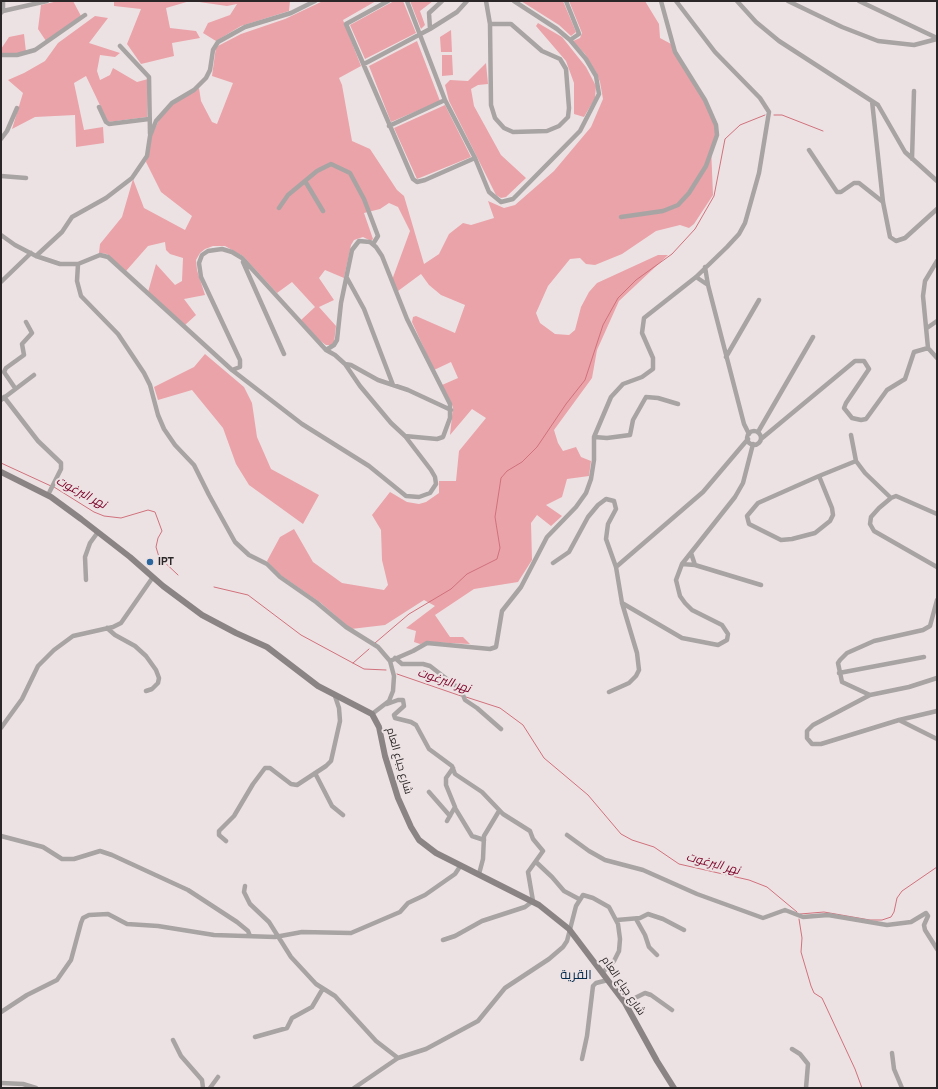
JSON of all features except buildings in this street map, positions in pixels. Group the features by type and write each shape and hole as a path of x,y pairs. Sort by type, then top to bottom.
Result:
{"main road":[{"path":"2,474 48,495 98,532 202,615 222,627 267,647 335,696 372,714"},
{"name":"شارع جباع العام","path":"372,714 377,722 387,765 410,827 419,840 427,847 533,901 569,929 576,936 625,1003 657,1061 674,1088"}],"street":[{"path":"3,1 2,12 47,1"},
{"path":"150,136 156,121 166,109 194,90 206,78 210,70 213,50 218,42 245,27 291,13 315,1"},
{"path":"388,1 346,24 389,126 415,181 425,180 475,158"},
{"path":"407,1 421,34 445,100 475,158 489,192 496,200 507,202 513,200 580,131 599,94 599,86 596,76 586,59 570,40 557,29 514,1"},
{"path":"430,29 428,13 442,1"},
{"path":"364,64 430,29 457,12 467,1"},
{"path":"486,1 490,24 491,105 495,118 504,128 513,132 547,131 559,126 568,117 569,108 566,69 560,59 542,51 511,24 490,24"},
{"path":"566,1 578,31 578,34 570,40"},
{"path":"621,217 663,211 678,205 689,193 706,166 717,135 716,124 705,100 675,52 661,1"},
{"path":"390,661 427,643 488,649 496,647 502,611 521,587 547,538 576,507 586,493 591,479 594,460 594,437 614,392 623,384 642,377 653,369 654,361 642,333 644,318 696,277 739,234 745,223 759,173 770,115 766,106 715,52 676,1"},
{"path":"737,1 756,22 779,41 872,101 882,110 900,145 912,159 937,182"},
{"path":"788,1 878,41 914,45 937,38"},
{"path":"859,1 937,38"},
{"path":"1,55 16,55 35,50 85,15"},
{"path":"36,256 62,232 72,216 106,198 132,178 147,156 150,136 149,77 120,46"},
{"path":"912,159 914,91"},
{"path":"389,126 445,100"},
{"path":"872,101 883,202 890,237 896,242 904,238 937,209"},
{"path":"100,107 107,124 149,119"},
{"path":"1,139 7,131 17,108"},
{"path":"809,150 837,192 841,192 854,183 859,183 883,202"},
{"path":"279,208 288,195 317,171 331,164 350,172 364,199 378,236 372,244"},
{"path":"1,176 26,178"},
{"path":"305,181 323,211"},
{"path":"1,235 36,256 60,264 78,264 97,256 108,257 232,370 302,424 369,466 402,493 410,497 423,497 434,489 436,478 405,436 380,410 345,364 335,355 326,350 242,258 232,252 217,248 205,252 199,263 201,277 240,360 240,367 232,370"},
{"path":"326,350 334,345 337,340 345,287 354,246 362,240 372,244 382,256 406,319 448,400 451,410 448,426 443,437 437,439 405,436"},
{"path":"1,282 31,253"},
{"path":"242,258 284,354"},
{"path":"937,261 923,287 928,348 937,358"},
{"path":"78,264 77,282 81,296 118,334 144,373 150,385 158,415 164,428 175,445 194,465 235,542 249,555 267,564 280,577 316,602 346,627 378,647 390,661 394,676 394,686 391,697 384,706"},
{"path":"622,603 682,638 718,644 724,642 728,637 726,629 692,610 680,596 676,580 682,564 735,498 743,483 753,444 748,437 726,356 708,285 705,267"},
{"path":"696,277 708,285"},
{"path":"347,278 364,309 393,385"},
{"path":"345,287 352,288"},
{"path":"726,356 759,300"},
{"path":"927,328 937,321"},
{"path":"15,388 4,372 6,368 24,355 22,343 32,332 26,322"},
{"path":"758,432 813,337"},
{"path":"753,444 758,443 855,361 864,361 869,369 844,408 852,418 861,420 866,419 887,390 906,379 914,352 928,348"},
{"path":"345,364 351,365 378,380 451,410"},
{"path":"34,375 15,388 3,399 38,441 60,464 61,469 48,495"},
{"path":"594,437 607,438 632,434 634,420 646,397 658,398 678,404"},
{"path":"616,567 704,492 753,431 758,432"},
{"path":"758,432 761,439"},
{"path":"851,436 856,461 865,474 890,498"},
{"path":"819,476 832,508 833,515 830,521 815,533 792,539 781,540 749,524 747,516 758,503 819,476 856,461"},
{"path":"937,514 901,497 890,498 871,517 870,524 872,529 937,567"},
{"path":"553,563 570,552 588,517 603,501 609,499 615,502 616,509 608,524 606,539 616,567 622,603 637,653 639,670 636,676 629,683 609,692"},
{"path":"86,580 85,556 90,543 98,532"},
{"path":"691,553 695,565"},
{"path":"682,564 695,565 761,585"},
{"path":"1,728 22,699 38,666 54,650 73,636 116,626 124,620 153,577"},
{"path":"870,695 842,682 838,663 842,657 860,646 874,641 923,630 930,626 937,600"},
{"path":"107,628 115,635 136,646 146,656 156,670 159,678 158,683 152,689 146,690"},
{"path":"839,673 924,657"},
{"path":"395,658 402,664 427,664 462,691 464,698 501,729"},
{"path":"937,678 909,687 870,695 813,725 806,734 809,742 821,744 899,720 937,711"},
{"path":"226,841 219,835 219,831 234,816 253,784 265,768 270,768 295,786 300,785 326,766 332,758 340,721 339,708 335,696"},
{"path":"372,714 384,706 398,700 403,700 404,706 394,715 395,718 411,722 416,725 429,748 445,760 453,768 455,774 481,792 499,811 531,832 533,839 543,851 528,874 533,901 525,907 494,916 455,936 443,940"},
{"path":"899,720 937,739"},
{"path":"453,768 447,776 446,785 455,808 472,836 484,840"},
{"path":"315,773 332,806 343,815"},
{"path":"429,792 450,816"},
{"path":"447,821 455,808"},
{"path":"479,874 484,860 484,840 486,831 499,811"},
{"path":"567,835 589,851 605,860 643,870 697,894 763,918 784,910 803,917 818,914 887,925 911,922 926,913 928,916 925,930 937,950"},
{"path":"1,836 43,847 62,859 74,859 100,851 112,855 188,890 237,922 248,931 250,936"},
{"path":"536,862 552,876 564,891 579,899"},
{"path":"1,1012 34,991 57,980 71,960 83,918 89,915 108,914 127,924 158,926 206,935 279,937 302,932 343,933 360,930 400,912 408,903 425,896 455,874 461,865"},
{"path":"245,886 244,892 250,904 269,922 291,957 322,990 335,996 376,1041 398,1058"},
{"path":"567,941 569,929 579,899 582,896 585,895 609,907 617,920 620,934 619,951 614,961 603,972"},
{"path":"617,920 636,919 648,914 663,919 684,930"},
{"path":"636,919 645,935 649,947 657,955"},
{"path":"354,1088 398,1058 426,1049 478,1021 505,988 549,959 567,941 576,936"},
{"path":"582,1059 587,1036 593,986 596,983 608,980"},
{"path":"255,1036 286,1028 292,1018 312,1007 322,990"},
{"path":"625,1003 642,995 648,994 672,1010"},
{"path":"173,1040 181,1056 202,1080 203,1088"},
{"path":"792,1049 800,1054 808,1064 806,1088"},
{"path":"892,1053 894,1069 902,1088"},
{"path":"210,1088 218,1077"},
{"path":"1,1083 23,1084 36,1088"}],"shaded area":[{"path":"58,1 73,1 81,16 46,41 38,29 41,5"},
{"path":"114,1 190,1 166,8 170,28 196,31 200,38 172,43 174,56 141,64 127,44 141,9 114,6"},
{"path":"192,1 290,1 289,11 241,26 216,41 203,33 208,23 230,15 237,4 227,6"},
{"path":"323,1 376,1 343,20 361,66 339,78 342,85 352,141 370,149 397,190 404,196 424,264 439,254 449,234 463,223 471,225 494,218 488,201 504,208 515,205 554,171 591,127 603,99 600,82 596,72 585,54 573,41 580,38 582,33 569,1 645,1 659,24 660,38 673,45 708,105 717,133 711,147 713,195 694,224 689,228 680,225 656,231 622,254 595,265 586,264 580,258 570,259 548,286 536,313 540,323 555,334 569,335 575,330 581,307 589,292 597,283 658,255 668,255 619,301 597,350 592,378 554,430 558,443 563,451 576,447 581,457 591,461 589,476 567,479 562,497 546,505 562,516 551,526 537,515 531,523 532,560 518,582 474,589 435,615 450,637 463,637 470,644 429,642 420,644 414,642 416,631 406,628 435,606 424,600 385,625 351,629 321,603 279,574 267,561 280,537 294,529 313,562 342,583 384,590 388,585 382,560 381,530 372,515 390,492 407,502 419,504 426,502 439,493 439,481 456,481 459,451 486,418 472,409 450,435 453,407 442,385 458,378 451,362 434,370 412,322 413,317 416,316 455,333 465,305 441,295 429,285 421,274 398,291 392,280 410,231 398,207 389,203 380,209 364,213 373,239 371,241 363,237 354,240 351,245 344,278 325,270 319,278 334,300 319,307 336,326 334,343 331,345 326,345 319,340 301,320 315,307 292,282 277,293 243,256 225,246 213,246 205,249 200,253 196,260 197,270 205,295 184,299 196,315 185,325 148,292 156,264 175,285 182,281 183,258 170,254 166,250 165,242 148,246 126,271 107,254 99,253 100,244 122,217 133,179 144,208 185,230 192,216 161,192 146,162 152,135 159,120 173,104 199,88 201,101 212,122 217,124 233,83 212,76 216,47 241,34 285,19"},
{"path":"394,1 403,1 416,33 365,59 350,25"},
{"path":"410,1 433,1 420,11 425,25 421,29"},
{"path":"521,1 563,1 576,32 571,36 559,25"},
{"path":"95,16 108,18 89,43 120,53 115,57 100,55 97,71 100,80 110,75 113,68 137,82 148,79 147,117 108,122 86,76 74,83 84,130 103,127 104,143 76,147 75,115 35,117 12,129 23,93 8,80 45,61 58,43"},
{"path":"538,23 562,37 586,67 596,86 595,98 584,117 574,114 574,83 566,61 536,26"},
{"path":"451,30 452,52 441,52 440,37"},
{"path":"24,34 26,52 11,54 1,53 1,49 9,37"},
{"path":"417,41 440,101 391,122 369,66"},
{"path":"442,55 452,55 453,75 442,76"},
{"path":"486,63 488,84 478,85 471,89 474,106 501,155 526,178 506,197 501,198 496,195 449,101 445,85 450,80 468,81"},
{"path":"445,105 471,157 417,179 394,128"},
{"path":"205,354 244,387 252,403 257,437 271,469 319,495 303,524 249,485 236,464 223,428 192,390 158,400 154,387 194,367"}],"waterway":[{"path":"375,643 409,614 451,589 467,574 497,559 500,548 495,517 501,478 507,471 522,462 537,447 566,404 585,380 603,325 618,298 636,280 672,254 695,229 714,196 725,139 740,125 765,115"},
{"path":"774,115 782,115 823,131"},
{"name":"نهر البرغوت","path":"1,463 51,486"},
{"name":"نهر البرغوت","path":"54,487 94,512 104,516 121,518 148,510 155,512 162,531 158,538 156,547 159,557 178,575"},
{"name":"نهر البرغوت","path":"214,587 248,595 301,635 364,669 386,670"},
{"path":"353,663 369,649"},
{"name":"نهر البرغوت","path":"397,674 461,696"},
{"name":"نهر البرغوت","path":"466,697 500,708 523,725 544,758 588,795 621,834 632,840 654,847 679,864 749,880 767,887 797,912"},
{"name":"نهر البرغوت","path":"800,914 824,912 870,920 882,920 891,917 894,912 897,898 902,891 937,867"},
{"path":"799,919 802,938 801,952 811,986 814,993 822,998 855,1069 862,1088"}],"place":[{"name":"IPT","path":"150,562"}],"district":[{"name":"القرية","path":"576,975"}]}
